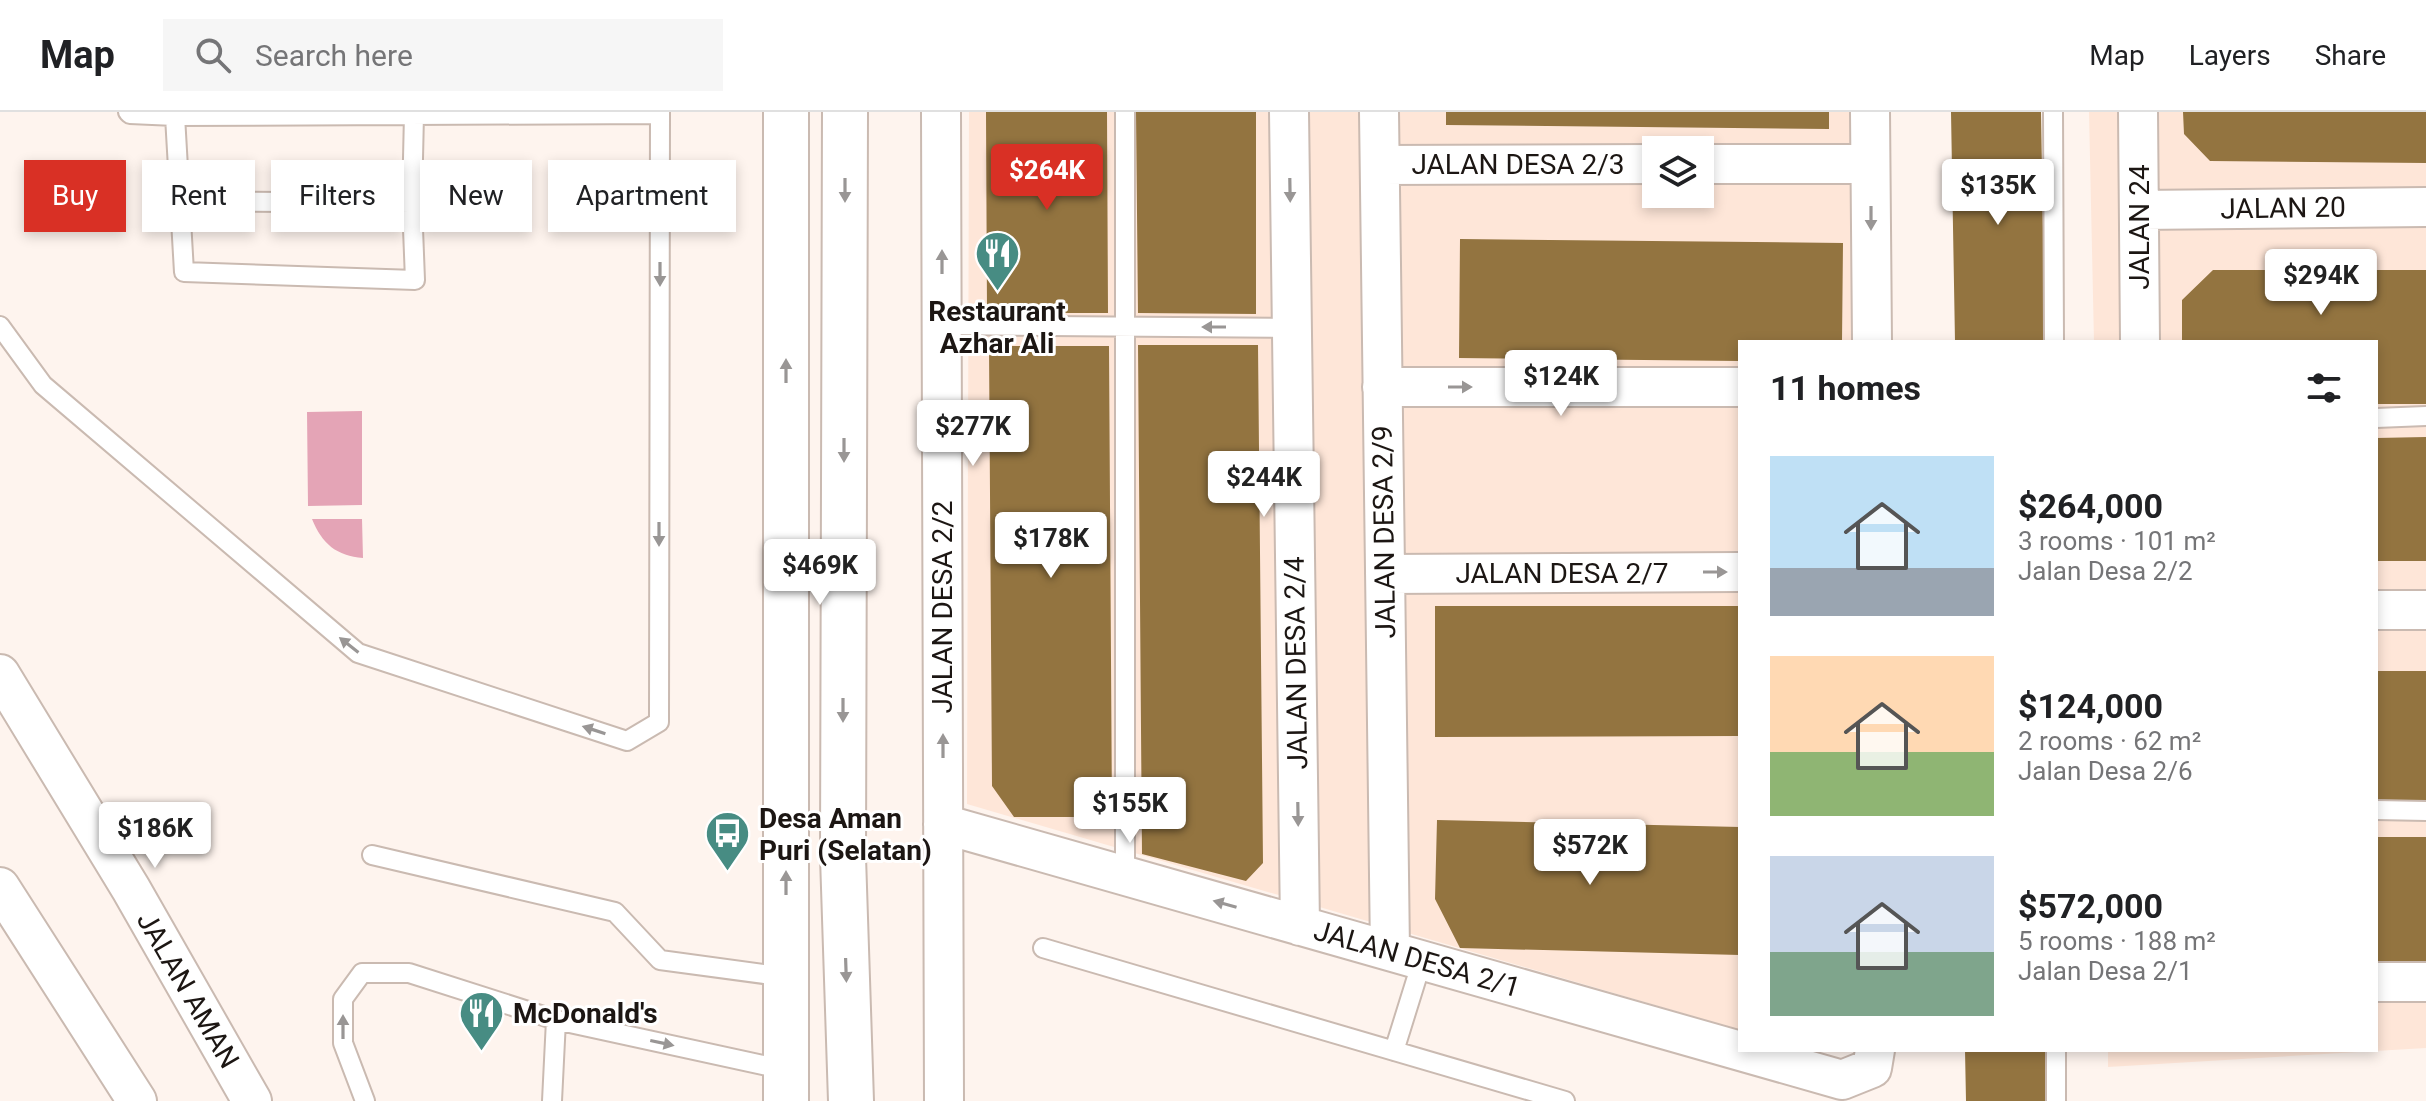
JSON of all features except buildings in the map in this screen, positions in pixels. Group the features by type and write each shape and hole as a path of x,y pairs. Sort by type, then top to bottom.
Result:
{"main road":[{"path":"786,112 786,1086"},
{"path":"845,112 843,857 851,1101"}],"street":[{"name":"JALAN DESA 2/2","path":"941,112 944,1101"},
{"name":"JALAN DESA 2/4","path":"1289,112 1300,926"},
{"name":"JALAN DESA 2/9","path":"1379,112 1385,574 1406,956"},
{"path":"1870,112 1872,340"},
{"name":"JALAN 24","path":"2138,112 2140,340"},
{"name":"JALAN DESA 2/3","path":"1380,165 1642,164"},
{"path":"1714,164 1870,164"},
{"name":"JALAN 20","path":"2139,210 2426,207"},
{"path":"1382,387 1738,387"},
{"name":"JALAN DESA 2/7","path":"1385,574 1738,572"},
{"path":"2378,610 2426,610"},
{"name":"JALAN AMAN","path":"0,674 131,889 252,1101"},
{"name":"JALAN DESA 2/1","path":"943,824 1738,1050"},
{"path":"0,887 137,1101"},
{"path":"2378,982 2426,982"},
{"name":"JALAN DESA 2/1","path":"1744,1052 1842,1080 1872,1068 1875,1052"}],"lane":[{"path":"0,326 43,385 358,653 627,741 659,722 660,113 175,116 128,112"},
{"path":"1125,112 1125,876"},
{"path":"2053,112 2054,340"},
{"path":"182,232 184,272 415,280 412,203 414,114"},
{"path":"175,116 178,160"},
{"path":"255,202 412,203"},
{"path":"942,325 1292,328"},
{"path":"2378,418 2426,416"},
{"path":"2378,810 2426,811"},
{"path":"372,855 615,912 660,960 786,977"},
{"path":"1043,948 1565,1101"},
{"path":"1394,1051 1406,956"},
{"path":"365,1101 343,1043 343,999 362,973 409,973 556,1020 786,1086"},
{"path":"552,1101 556,1020"},
{"path":"2056,1052 2056,1101"}],"shaded area":[{"path":"969,112 1860,112 1859,340 1738,340 1738,1029 967,804"},
{"path":"2089,112 2426,112 2426,1048 2378,1051 2378,340 2094,340"},
{"path":"362,411 362,505 308,506 307,412"},
{"path":"312,519 362,519 363,558 345,555 332,547"},
{"path":"2108,1052 2359,1052 2108,1067"}],"place":[{"name":"Restaurant Azhar Ali","path":"997,293"},
{"name":"Desa Aman Puri (Selatan)","path":"728,873"},
{"name":"McDonald's","path":"482,1052"}]}
